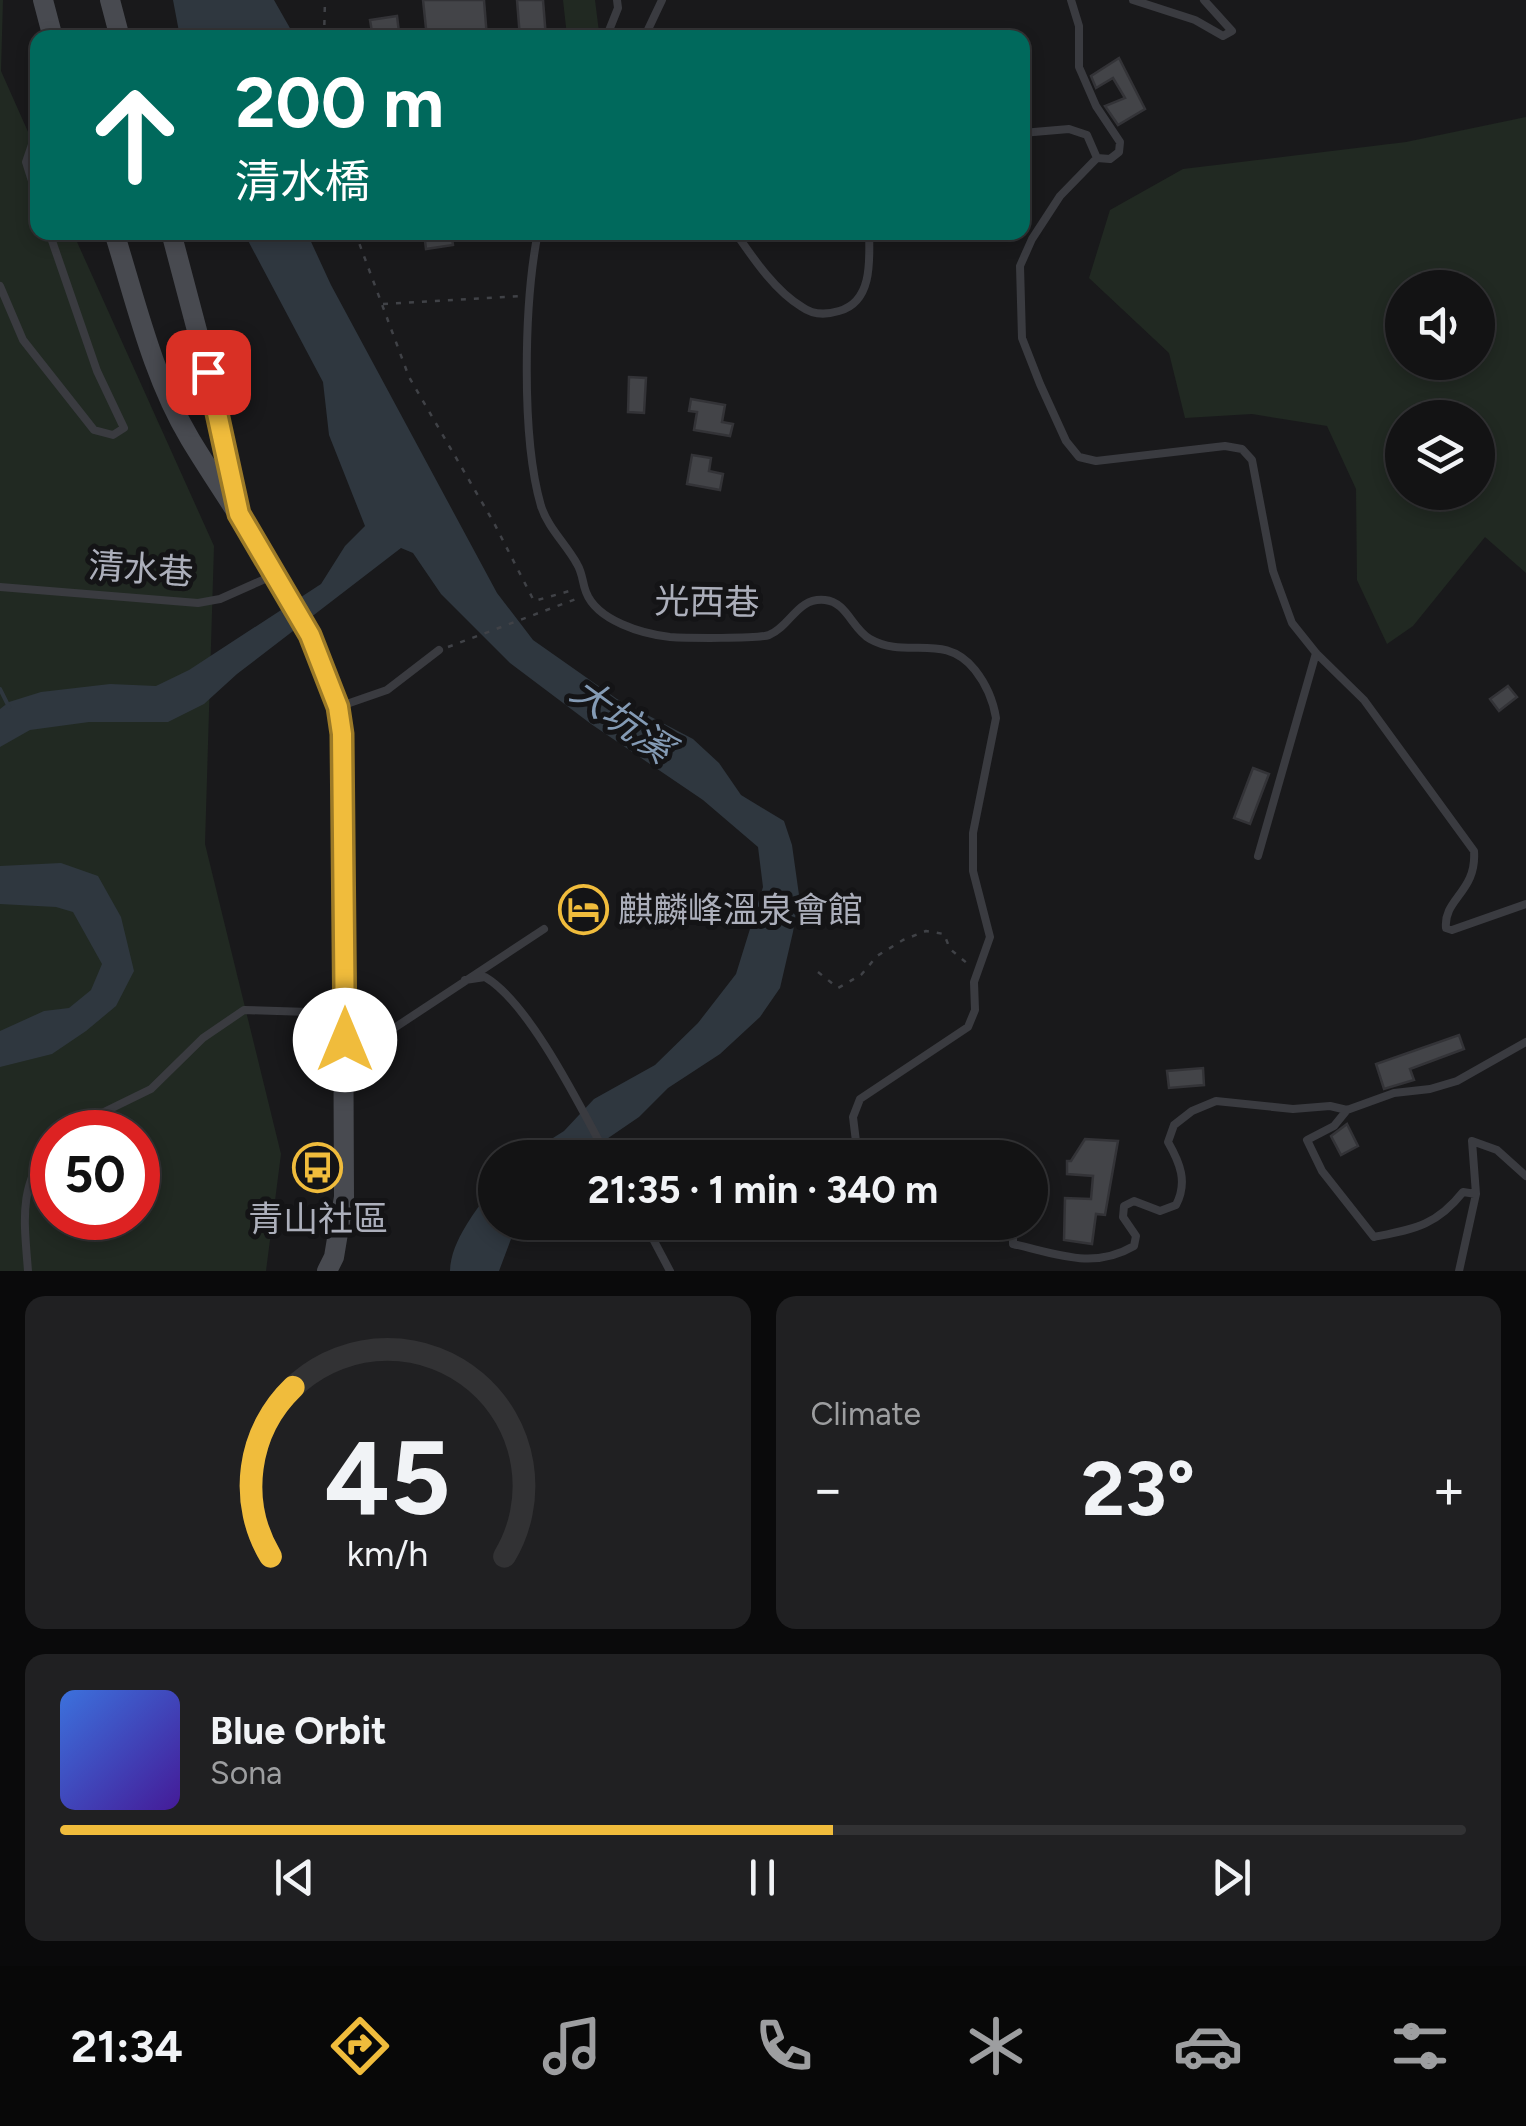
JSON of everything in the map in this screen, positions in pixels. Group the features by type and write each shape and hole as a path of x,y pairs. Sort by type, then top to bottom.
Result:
{"main road":[{"path":"43,0 51,30"},
{"path":"110,0 118,30"},
{"path":"116,240 158,377 189,437 310,635 338,707 342,734 344,1197 339,1237 327,1271"},
{"path":"173,240 208,372 239,514"}],"lane":[{"path":"608,30 617,0"},
{"path":"648,30 662,0"},
{"path":"1072,0 1079,26 1078,67 1096,106 1120,142 1119,152 1110,158 1097,158 1060,196 1020,266 1022,338 1066,441 1079,457 1096,462 1225,446 1242,450 1252,460 1279,588 1292,623 1316,654 1364,700 1474,851 1476,872 1445,917 1446,928 1452,930 1526,904"},
{"path":"1133,0 1196,20 1223,36 1232,31 1204,0"},
{"path":"1030,132 1068,129 1087,135 1097,158"},
{"path":"30,151 26,162 30,175"},
{"path":"0,286 23,340 94,430 113,435 124,428 96,371 52,240"},
{"name":"光西巷","path":"537,240 530,296 528,373 532,450 541,506 585,578 586,591 617,622 670,637 768,636 810,601 825,600 843,610 870,639 908,648 940,647 962,655 994,702 996,718 973,833 972,871 990,937 974,982 975,1010 968,1027 860,1099 852,1117 855,1140"},
{"path":"740,240 755,262 798,306 813,314 833,314 850,308 863,295 869,240"},
{"name":"清水巷","path":"0,586 198,604 279,581"},
{"path":"338,707 387,690 439,650"},
{"path":"1258,856 1316,654"},
{"path":"345,1066 364,1048 544,929"},
{"path":"464,980 485,977 510,995 569,1085 598,1140"},
{"path":"108,1110 151,1089 204,1038 244,1010 344,1013"},
{"path":"1014,1240 1014,1244 1082,1260 1114,1257 1134,1246 1136,1236 1122,1216 1124,1206 1134,1202 1160,1212 1176,1205 1184,1191 1180,1163 1168,1142 1174,1126 1192,1111 1216,1101 1346,1110 1394,1093 1430,1090 1457,1081 1526,1042"},
{"path":"1346,1110 1334,1126 1307,1140 1322,1171 1374,1237 1423,1228 1452,1206 1463,1192 1476,1194"},
{"path":"1459,1271 1476,1194 1472,1142 1498,1150 1526,1176"},
{"path":"28,1271 24,1226 30,1173"},
{"path":"654,1240 670,1271"}],"path":[{"path":"324,30 325,0"},
{"path":"358,240 409,377 494,523 534,601 586,591"},
{"path":"381,304 530,296"},
{"path":"439,650 586,591"},
{"path":"818,972 838,988 861,975 877,956 926,931 944,934 950,949 978,970"}],"shaded area":[{"path":"0,0 1,71 30,136 30,240 76,240 214,546 205,844 281,1154 266,1271 0,1271"},
{"path":"563,0 595,0 599,30 566,30"},
{"path":"1526,117 1526,573 1485,537 1413,626 1387,644 1357,580 1356,489 1327,426 1252,414 1185,418 1169,353 1089,278 1110,210 1183,169 1406,142"}],"water":[{"path":"173,0 274,0 291,30 179,30"},
{"name":"大坑溪","path":"248,240 310,240 497,593 533,640 617,699 693,739 719,763 741,795 784,821 792,845 799,895 780,988 760,1017 720,1054 668,1088 639,1117 605,1140 550,1140 564,1131 594,1099 655,1065 698,1023 736,974 763,887 758,847 703,800 510,663 441,594 413,553 401,548 237,674 204,704 168,722 89,722 30,730 0,747 0,709 9,702 41,692 110,684 156,686 189,670 321,584 345,546 365,526 329,435 323,382"},
{"path":"61,863 98,876 121,917 134,971 116,1006 86,1031 52,1054 0,1067 0,1031 44,1011 69,1008 91,990 102,964 73,912 56,907 0,904 0,866"},
{"path":"478,1208 478,1240 511,1240 499,1271 450,1271 455,1248"}],"building":[{"path":"423,0 484,0 486,30 426,30"},
{"path":"517,0 543,0 545,30 519,30"},
{"path":"397,16 399,30 372,30 370,20"},
{"path":"1119,58 1145,109 1118,125 1105,106 1125,98 1113,78 1096,88 1091,76"},
{"path":"425,240 452,240 453,245 426,249"},
{"path":"629,377 646,378 644,413 628,412"},
{"path":"691,399 725,405 722,422 733,424 730,436 694,430 697,412 689,411"},
{"path":"692,455 711,458 709,471 723,474 720,490 687,484"},
{"path":"1508,686 1517,697 1499,711 1490,699"},
{"path":"1253,768 1269,774 1250,824 1234,818"},
{"path":"1459,1035 1464,1049 1410,1069 1414,1080 1384,1089 1376,1064"},
{"path":"1203,1068 1204,1085 1169,1088 1167,1071"},
{"path":"1347,1124 1358,1146 1341,1155 1331,1136"},
{"path":"1085,1139 1118,1141 1105,1215 1096,1214 1092,1244 1064,1240 1065,1198 1091,1199 1093,1176 1067,1174 1067,1161 1071,1161"}],"waterway":[{"path":"0,689 9,707"}],"place":[{"name":"麒麟峰溫泉會館","path":"583,910"},
{"name":"青山社區","path":"318,1167"}],"route":[{"path":"208,372 239,514 310,635 338,707 342,734 345,1040"}]}
